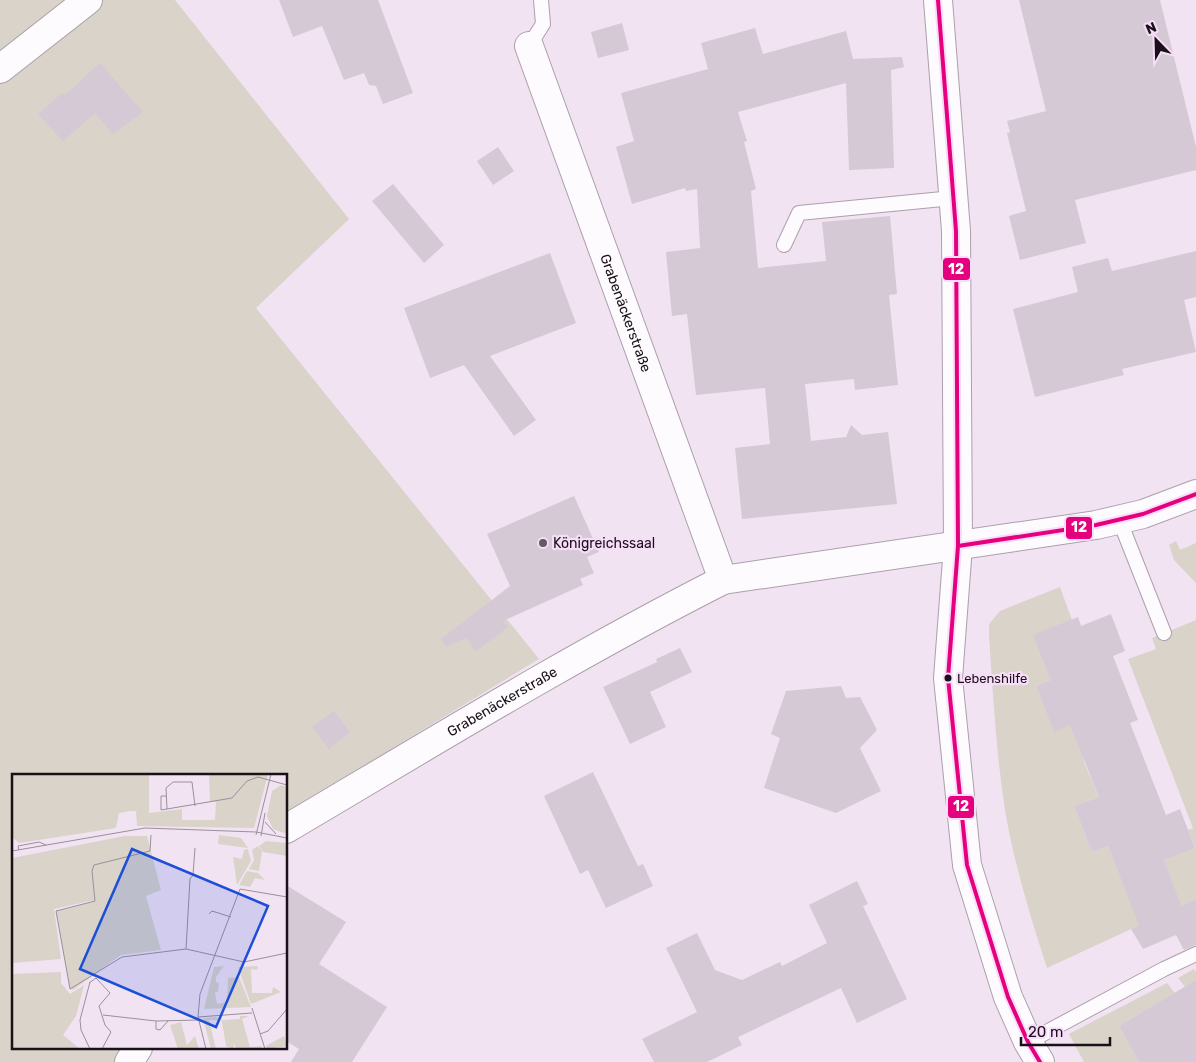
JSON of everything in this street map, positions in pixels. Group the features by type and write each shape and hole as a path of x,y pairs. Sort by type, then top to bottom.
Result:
{"street":[{"path":"0,69 88,0"},
{"path":"938,0 956,231 958,546 948,678 967,865 1008,996 1034,1052"},
{"name":"Grabenäckerstraße","path":"529,46 723,580"},
{"name":"Grabenäckerstraße","path":"288,828 547,675 675,604 723,580 1096,525 1143,514 1196,494"},
{"path":"129,1062 137,1050"}],"lane":[{"path":"529,46 543,24 541,0"},
{"path":"784,244 799,213 953,198"},
{"path":"1119,519 1164,633"},
{"path":"1034,1052 1164,969 1196,954"}],"shaded area":[{"path":"0,0 175,0 349,219 256,308 539,659 288,812 288,774 12,774 12,1050 126,1050 119,1062 0,1062"},
{"path":"1176,541 1180,550 1196,543 1196,583 1174,560 1169,545"},
{"path":"1060,587 1072,620 1051,680 1036,686 1054,731 1078,722 1084,762 1099,797 1074,806 1092,852 1108,846 1126,891 1169,874 1164,860 1195,847 1188,830 1193,828 1128,659 1156,649 1152,638 1196,620 1196,899 1047,968 1023,889 1005,810 995,723 989,624 1000,611"},
{"path":"1194,969 1196,972 1196,1001 1178,978"},
{"path":"1167,983 1184,1005 1163,1000 1119,1026 1139,1062 1084,1062 1069,1034"}],"building":[{"path":"279,0 378,0 413,93 383,104 376,86 369,85 364,73 344,80 322,26 293,37"},
{"path":"1019,0 1160,0 1196,147 1196,170 1075,200 1086,243 1020,260 1009,216 1026,211 1007,133 1010,132 1007,121 1046,111"},
{"path":"622,23 629,50 598,58 591,32"},
{"path":"755,28 763,54 846,31 853,59 902,57 904,67 891,70 894,168 849,170 846,83 738,112 747,141 744,142 756,189 751,191 758,268 826,261 822,222 890,216 897,294 889,295 898,385 855,390 854,379 805,384 811,441 846,437 851,425 862,435 888,432 897,504 742,519 735,448 770,444 765,388 696,395 687,314 672,316 666,252 700,248 697,189 686,191 685,188 632,204 616,147 634,141 621,93 708,69 701,43"},
{"path":"100,63 143,112 113,134 95,113 63,141 38,114 62,93 65,95"},
{"path":"498,147 514,171 493,185 477,161"},
{"path":"393,184 444,245 424,263 372,201"},
{"path":"1196,251 1196,297 1184,300 1196,352 1122,369 1124,375 1035,397 1013,309 1078,292 1072,267 1108,258 1112,271"},
{"path":"550,253 576,323 490,356 536,420 514,436 464,365 430,378 404,308"},
{"name":"Königreichssaal","path":"574,496 599,552 587,557 594,573 580,579 583,585 503,621 508,627 476,651 466,638 446,647 441,639 510,586 487,534"},
{"path":"1111,614 1125,651 1113,656 1138,720 1130,723 1166,815 1180,809 1195,848 1164,860 1181,906 1196,899 1196,945 1184,950 1176,935 1143,949 1131,929 1139,925 1108,846 1092,852 1074,806 1099,797 1070,725 1054,732 1036,686 1051,680 1033,635 1078,617 1081,626"},
{"path":"680,648 692,672 650,692 666,727 630,744 603,687 657,662 656,659"},
{"path":"841,686 846,698 860,697 877,730 860,748 881,791 836,813 764,788 780,738 771,734 786,691"},
{"path":"334,711 350,732 329,749 312,727"},
{"path":"593,772 638,866 643,864 653,886 606,908 588,870 580,874 544,796"},
{"path":"857,881 868,904 863,906 907,999 857,1023 841,988 738,1037 742,1045 707,1062 654,1062 642,1039 697,1012 666,948 697,933 715,970 742,980 780,962 782,966 827,943 809,905"},
{"path":"288,886 346,922 319,964 387,1007 352,1062 291,1062 299,1049 288,1042"},
{"path":"1196,980 1196,1062 1139,1062 1119,1026"}],"transit line":[{"name":"12","path":"938,0 956,231 958,546 948,678 967,865 1008,997 1028,1042 1040,1062"},
{"name":"12","path":"958,546 1096,525 1143,514 1196,494"}],"place":[{"name":"Königreichssaal","path":"543,543"},
{"name":"Lebenshilfe","path":"948,678"}]}
